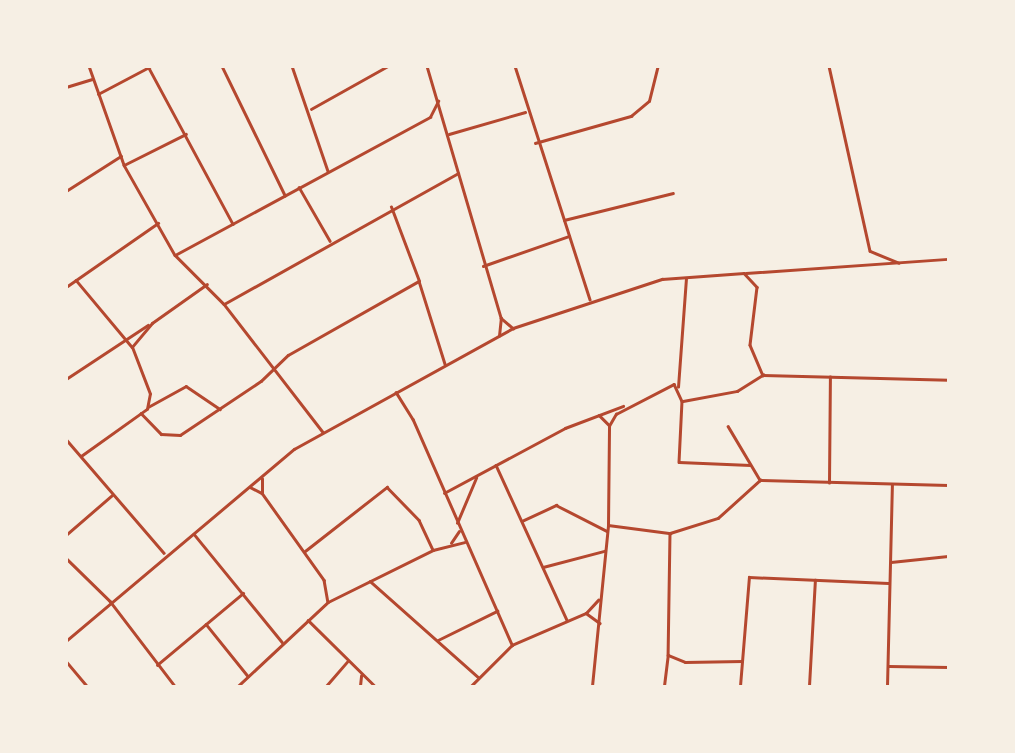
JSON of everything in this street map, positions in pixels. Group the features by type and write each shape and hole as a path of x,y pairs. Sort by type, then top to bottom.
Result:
{"street":[{"path":"89,66 124,165 175,255 207,284 224,304 323,432"},
{"path":"222,66 285,195"},
{"path":"292,66 311,109 328,171"},
{"path":"311,109 388,66"},
{"path":"427,66 449,134 483,266 501,318 498,337"},
{"path":"515,66 535,143 590,299"},
{"path":"535,143 631,116 649,101 658,66"},
{"path":"829,66 870,251 899,263"},
{"path":"98,94 150,67 233,224"},
{"path":"66,86 92,79"},
{"path":"175,255 430,117 438,100"},
{"path":"449,134 525,111"},
{"path":"124,165 186,134"},
{"path":"66,191 121,156"},
{"path":"224,304 330,241 458,173"},
{"path":"299,187 330,241"},
{"path":"564,220 673,194"},
{"path":"391,207 419,281 445,364"},
{"path":"66,287 158,223"},
{"path":"483,266 569,236"},
{"path":"66,640 164,554 194,534 262,477 323,432 513,328 590,299 662,279 948,259"},
{"path":"744,273 757,287 750,345 763,374"},
{"path":"686,279 678,387 682,401 679,462 750,465"},
{"path":"76,280 132,347 150,394 146,408"},
{"path":"142,413 169,437 220,409 271,368 419,281"},
{"path":"66,379 207,284"},
{"path":"501,318 513,328"},
{"path":"132,347 152,323"},
{"path":"682,401 694,404 737,391 763,374 948,380"},
{"path":"828,483 830,377"},
{"path":"81,456 146,408 186,386 220,409"},
{"path":"443,493 599,415 678,387"},
{"path":"396,392 512,645"},
{"path":"592,687 608,531 609,426 624,405"},
{"path":"599,415 609,426"},
{"path":"729,426 744,444 750,465 760,480"},
{"path":"66,439 111,496 164,554"},
{"path":"496,465 567,620"},
{"path":"457,523 477,476"},
{"path":"262,477 262,493"},
{"path":"608,524 670,533 718,518 760,480 948,485"},
{"path":"887,687 892,485"},
{"path":"250,487 262,493 305,551 324,580 328,602"},
{"path":"305,551 387,487 419,520 433,550"},
{"path":"66,535 111,496"},
{"path":"522,521 556,505 608,531"},
{"path":"451,542 459,530"},
{"path":"664,687 668,655 670,533"},
{"path":"194,534 283,643"},
{"path":"238,687 328,602 451,542 464,542"},
{"path":"543,566 604,551"},
{"path":"891,562 948,556"},
{"path":"66,558 110,601 175,687"},
{"path":"381,585 382,575"},
{"path":"740,687 746,580 888,583"},
{"path":"809,687 815,580"},
{"path":"370,581 381,585 478,677"},
{"path":"157,665 243,593"},
{"path":"471,687 512,645 586,613 600,597"},
{"path":"438,640 497,611"},
{"path":"586,613 600,623"},
{"path":"307,620 375,687"},
{"path":"206,624 248,676"},
{"path":"668,655 685,662 742,661"},
{"path":"326,687 348,661"},
{"path":"66,662 87,687"},
{"path":"889,666 948,667"},
{"path":"360,687 362,675"}]}
